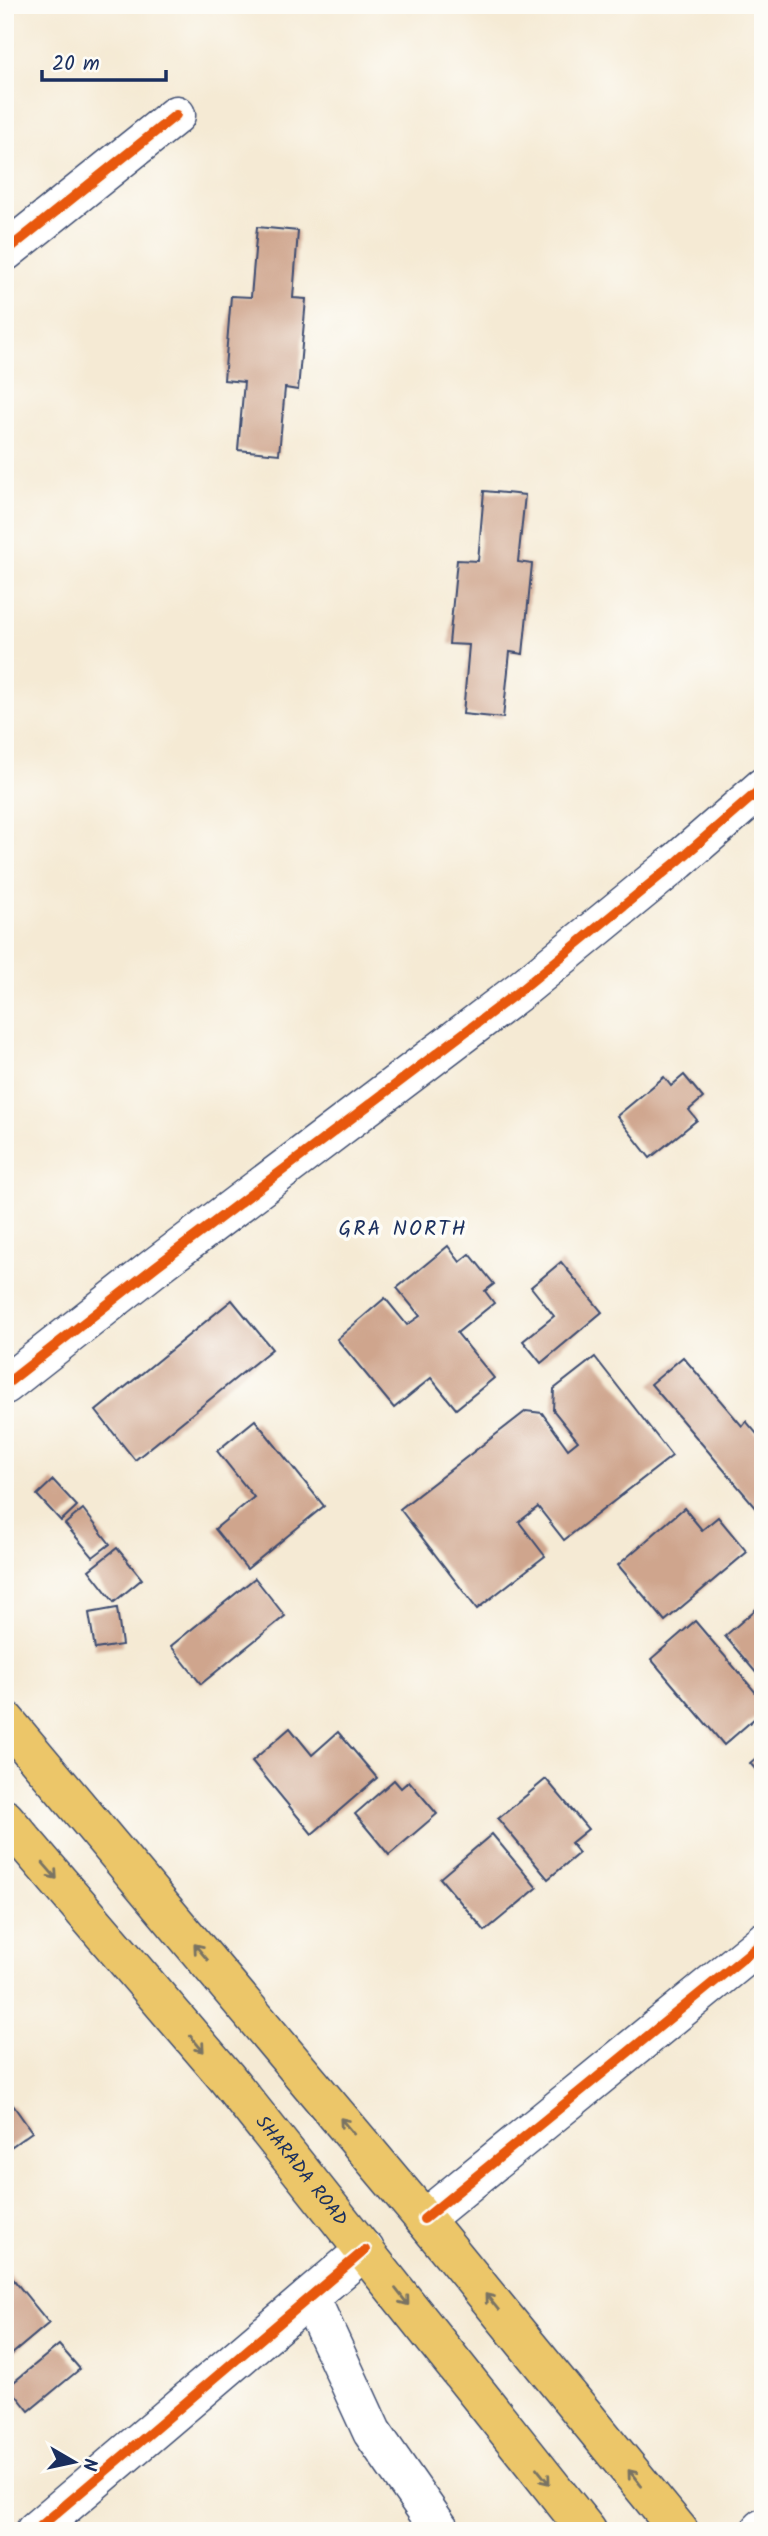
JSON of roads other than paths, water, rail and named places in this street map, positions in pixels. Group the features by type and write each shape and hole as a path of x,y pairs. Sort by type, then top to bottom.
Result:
{"main road":[{"path":"5,1720 424,2220 678,2531"},
{"name":"SHARADA ROAD","path":"5,1819 226,2077 587,2531"}],"street":[{"path":"5,252 176,115"},
{"path":"5,1385 155,1267 522,989 763,787"},
{"path":"424,2220 763,1942"},
{"path":"35,2531 365,2250"},
{"path":"310,2297 372,2432 440,2531"}],"district":[{"name":"GRA NORTH","path":"403,1229"}]}
